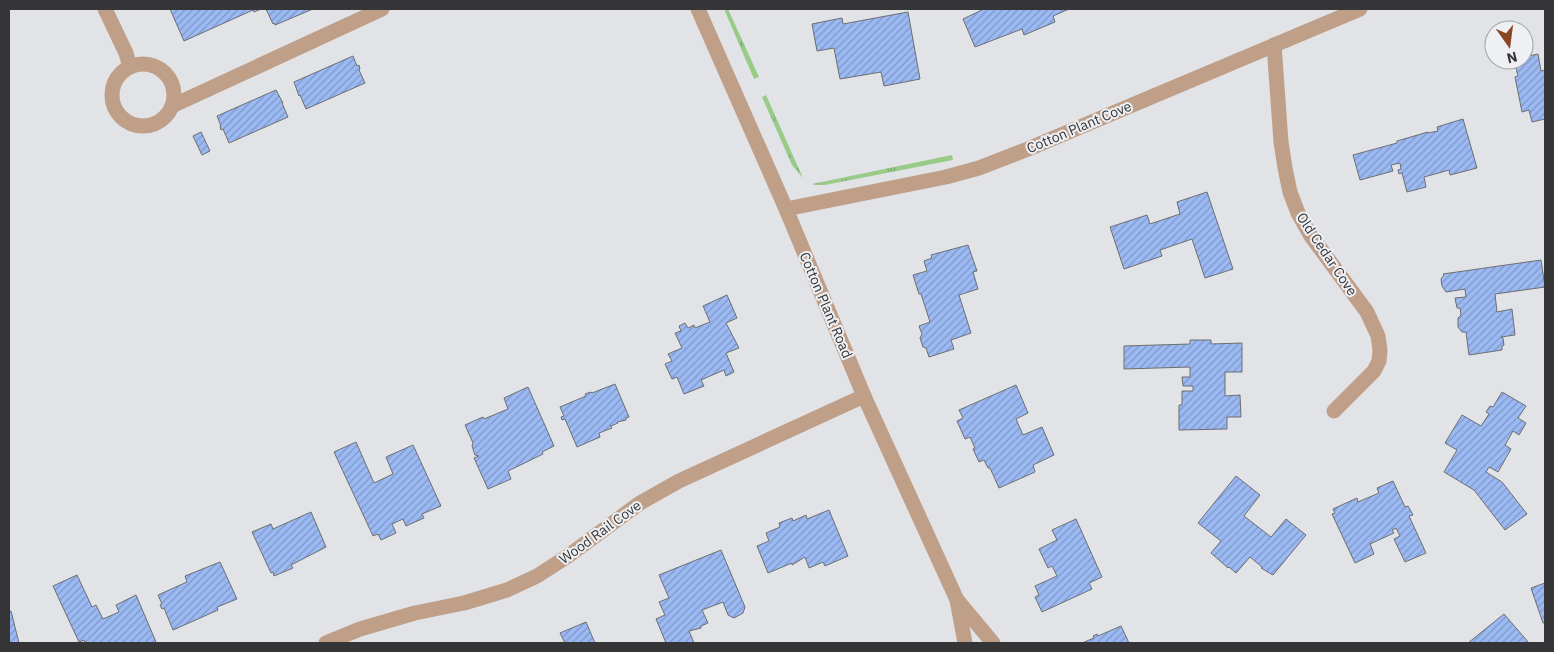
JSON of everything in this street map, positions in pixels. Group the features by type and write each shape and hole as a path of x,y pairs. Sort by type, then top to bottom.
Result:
{"street":[{"path":"105,9 126,53 130,66"},
{"path":"172,106 382,9"},
{"name":"Cotton Plant Road","path":"698,9 786,209 864,396 956,600 965,643"},
{"name":"Cotton Plant Cove","path":"786,209 946,177 979,168 1360,9"},
{"name":"Old Cedar Cove","path":"1274,45 1281,142 1290,192 1298,213 1311,236 1367,312 1378,336 1379,361 1374,371 1334,411"},
{"path":"151,65 168,76 174,91 172,106 167,114 158,122 140,126 128,122 118,113 113,103 112,92 115,81 130,66 151,65"},
{"name":"Wood Rail Cove","path":"326,643 360,629 415,613 464,603 507,590 537,576 568,556 640,502 678,481 864,396"},
{"name":"Cotton Plant Road","path":"956,600 993,643"}],"green space":[{"path":"724,9 728,9 759,77 754,79"},
{"path":"766,95 803,178 792,165 762,97"},
{"path":"952,155 953,160 825,185 812,184"}],"building":[{"path":"170,9 261,9 254,12 253,10 184,41"},
{"path":"266,9 313,9 275,25"},
{"path":"984,9 1069,9 1053,16 1055,22 1024,35 1022,29 975,47 963,19"},
{"path":"908,12 920,79 884,86 881,72 840,79 834,48 817,51 812,24 842,18 843,24"},
{"path":"1538,54 1541,71 1545,70 1545,119 1532,122 1529,110 1522,112 1515,77 1518,76 1516,70 1534,70 1534,55"},
{"path":"353,56 357,66 359,65 359,70 365,83 306,109 294,82"},
{"path":"276,90 288,117 229,143 223,129 221,130 217,116"},
{"path":"1463,119 1477,168 1450,175 1449,170 1424,177 1426,187 1407,192 1402,173 1399,174 1398,170 1401,169 1400,163 1391,165 1393,171 1360,180 1353,155 1428,132 1438,131 1437,127"},
{"path":"201,132 210,151 202,155 193,136"},
{"path":"1207,192 1233,269 1205,278 1192,239 1160,250 1162,256 1124,269 1110,227 1147,215 1150,224 1180,214 1177,202"},
{"path":"968,245 977,271 973,272 978,289 959,295 971,333 951,340 954,349 929,357 920,338 922,334 919,326 930,322 913,275 927,271 924,261 932,258 931,255"},
{"path":"1541,260 1545,287 1495,294 1497,312 1512,309 1515,335 1501,337 1503,338 1504,345 1502,350 1469,355 1466,332 1462,332 1458,327 1458,318 1461,315 1455,298 1466,297 1465,289 1446,292 1442,286 1441,279 1443,274"},
{"path":"727,295 737,318 726,323 739,348 726,353 734,372 726,376 724,370 701,380 704,386 684,394 677,377 672,379 665,364 672,361 668,354 682,348 675,333 681,331 679,326 685,323 688,328 694,325 695,328 710,322 703,306"},
{"path":"1190,340 1211,340 1211,344 1242,343 1242,372 1225,372 1225,396 1240,395 1241,417 1227,417 1227,429 1179,430 1179,405 1182,405 1182,391 1193,391 1193,386 1183,386 1182,377 1190,377 1190,367 1124,369 1124,346 1190,344"},
{"path":"615,384 629,417 626,420 610,425 612,428 599,433 600,437 577,447 565,419 562,420 561,417 564,416 560,407 586,396 585,394"},
{"path":"1016,385 1028,413 1016,419 1023,435 1042,427 1054,455 1033,465 1035,472 999,488 990,468 988,468 984,460 979,462 970,437 965,439 957,421 963,418 959,410"},
{"path":"528,387 554,446 542,452 543,454 508,471 511,479 488,489 474,458 479,456 475,455 473,443 465,425 508,409 504,398"},
{"path":"1502,392 1526,406 1518,418 1526,423 1519,435 1513,431 1505,445 1511,449 1498,472 1489,467 1486,472 1502,482 1527,514 1505,530 1474,490 1444,472 1457,450 1445,443 1462,415 1481,426 1489,414 1486,412 1490,406 1493,407"},
{"path":"356,442 374,483 393,474 386,457 413,445 441,506 422,514 424,518 406,526 403,519 392,524 396,533 381,540 378,534 373,536 334,452"},
{"path":"1236,476 1260,495 1244,516 1271,537 1286,519 1306,535 1273,575 1261,568 1250,557 1236,573 1228,568 1211,553 1221,541 1198,523"},
{"path":"1393,481 1405,507 1408,506 1413,515 1409,516 1426,553 1405,562 1394,539 1400,536 1396,528 1392,530 1394,533 1370,544 1374,554 1355,563 1332,514 1335,513 1333,509 1357,498 1358,502 1379,493 1377,488"},
{"path":"829,510 848,556 825,566 823,562 809,568 805,557 792,565 792,563 768,573 757,546 769,541 766,533 780,527 779,523 792,518 793,521 806,515 807,519"},
{"path":"311,512 326,547 291,565 293,568 274,576 252,532 271,524 273,529"},
{"path":"1076,519 1102,577 1089,583 1092,589 1042,612 1035,597 1039,595 1035,586 1057,576 1052,566 1048,568 1039,549 1057,540 1052,530"},
{"path":"721,550 745,607 743,613 734,618 728,615 723,602 702,610 708,623 701,626 701,628 689,631 694,643 666,643 656,619 665,615 659,602 669,598 659,575"},
{"path":"220,562 237,599 217,607 218,610 173,630 164,608 162,609 160,605 162,604 158,595 187,582 185,576"},
{"path":"77,575 92,607 96,605 103,619 119,612 116,605 136,595 156,642 85,643 84,640 79,642 53,586"},
{"path":"1545,583 1545,623 1543,623 1531,588"},
{"path":"11,611 19,643 9,643 9,612"},
{"path":"1504,614 1529,643 1468,643"},
{"path":"586,622 595,643 565,643 560,633"},
{"path":"1121,626 1129,643 1082,643 1094,638 1093,636 1097,634 1098,636"}]}
